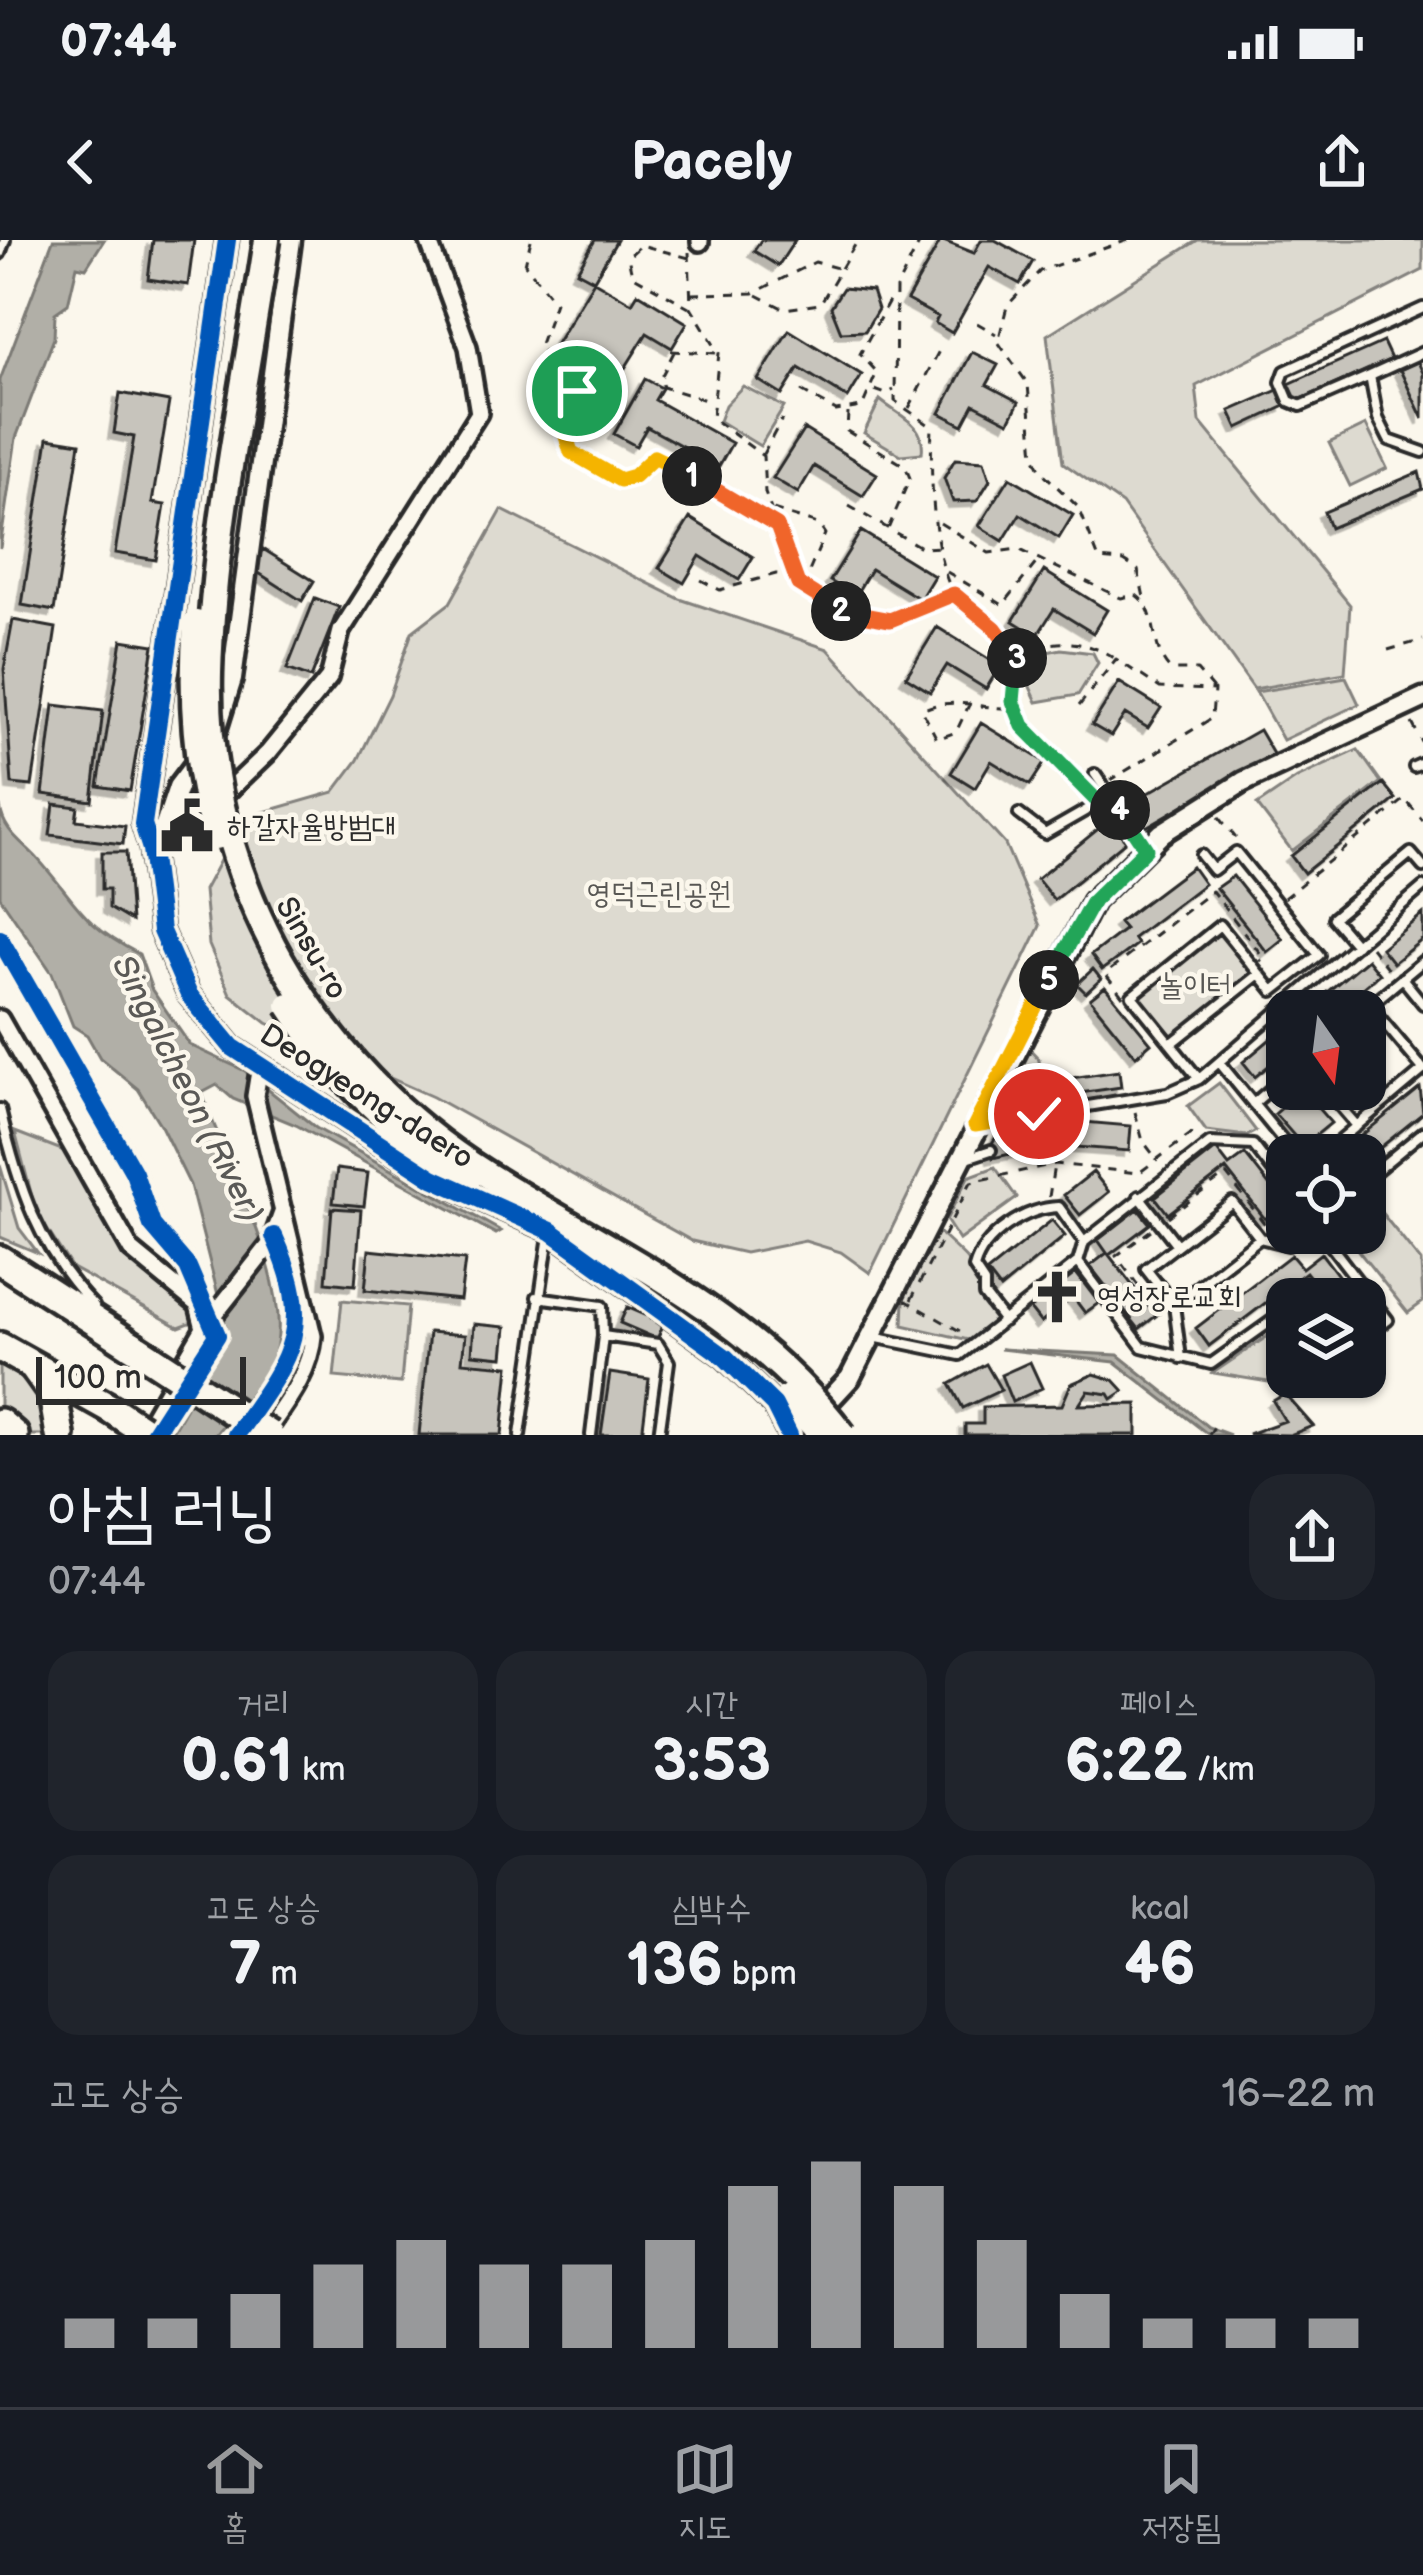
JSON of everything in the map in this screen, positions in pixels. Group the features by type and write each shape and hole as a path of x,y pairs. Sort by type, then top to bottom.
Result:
{"highway":[{"path":"0,1259 267,1435"},
{"path":"0,1275 133,1346"},
{"path":"8,1350 111,1409 146,1435"},
{"path":"8,1350 48,1382 60,1435"},
{"path":"0,1423 14,1435"}],"main road":[{"name":"Sinsu-ro","path":"251,240 191,685 195,753 210,820 229,890 265,966 349,1086 411,1144 704,1318 768,1374 821,1435"},
{"name":"Sinsu-ro","path":"267,240 214,603 209,676 226,815 246,890 274,954 352,1065 409,1119 484,1173 713,1307 778,1361 843,1435"}],"street":[{"name":"Deogyeong-daero","path":"227,240 143,824 151,849 154,908 182,981 210,1024 260,1065 433,1178 551,1231 725,1357 775,1405 794,1435"},
{"name":"Deogyeong-daero","path":"151,849 164,832 178,787 212,743 232,680 291,240"},
{"path":"204,817 268,753 329,678 341,632 479,413 468,347 428,240"},
{"path":"794,1435 850,1378 1093,901 1146,849 1243,782 1423,698"},
{"path":"0,1019 131,1250 198,1305 204,1328"},
{"path":"260,1065 255,1096 311,1320 312,1348 296,1387 267,1435"},
{"path":"146,1435 204,1328 271,1243 283,1210"},
{"path":"775,1405 803,1407 850,1378"}],"lane":[{"path":"0,254 4,240"},
{"path":"1423,308 1285,370 1281,382 1289,401 1301,406 1423,352"},
{"path":"1370,376 1378,418 1389,440 1423,452"},
{"path":"175,608 238,619"},
{"path":"1095,774 1146,849"},
{"path":"1019,814 1045,834 1112,796"},
{"path":"1199,1079 1132,996 1220,926 1273,992 1318,955 1236,852 1213,870 1201,855"},
{"path":"1356,945 1333,918 1411,853 1423,867"},
{"path":"975,1125 1167,1093 1199,1079 1423,887"},
{"path":"1383,990 1423,961"},
{"path":"1171,1044 1259,974"},
{"path":"1397,976 1423,1004"},
{"path":"1386,1030 1423,1070 1386,1101"},
{"path":"1219,1062 1278,1134"},
{"path":"1253,1104 1266,1093"},
{"path":"0,1109 5,1154 44,1243 68,1280 133,1346"},
{"path":"1343,1110 1357,1126"},
{"path":"1347,1134 1376,1110"},
{"path":"1386,1163 1423,1132"},
{"path":"872,1337 961,1355 1078,1262 1084,1242 1210,1143 1253,1145 1266,1162"},
{"path":"957,1162 992,1150"},
{"path":"1139,1196 1177,1244"},
{"path":"1181,1358 1174,1305 1146,1268 1232,1202 1266,1240"},
{"path":"1004,1321 984,1295 984,1283 974,1268 979,1249 1035,1208 1059,1208 1084,1242"},
{"path":"520,1435 537,1297 551,1231"},
{"path":"1174,1305 1260,1238"},
{"path":"1337,1254 1355,1278"},
{"path":"1078,1262 1142,1347 1211,1364 1266,1325"},
{"path":"537,1297 602,1306 591,1435"},
{"path":"603,1336 658,1344 668,1362 659,1435"}],"path":[{"path":"531,240 525,264 555,302 539,347 576,386 562,424 567,449 625,481 647,459 661,458 777,526"},
{"path":"754,293 784,309 803,310 820,304 858,240"},
{"path":"800,392 848,413 862,407 873,388 874,363 860,354 921,240"},
{"path":"998,335 1007,307 1040,271 1128,240"},
{"path":"700,241 689,249 691,307 719,353 711,402 718,427 763,456"},
{"path":"689,259 641,244 628,257 632,275 691,307"},
{"path":"690,294 754,293 814,262 841,269"},
{"path":"886,281 897,288"},
{"path":"897,288 896,400 932,427 931,473 954,594 1016,651 1016,708 1030,737 1099,803"},
{"path":"977,323 998,335 1028,384 1029,438 1041,471 1079,508 1099,559 1124,561 1138,569 1156,652 1171,670 1197,670 1214,690 1212,718 1198,731 1104,784"},
{"path":"909,409 941,347"},
{"path":"711,402 663,387 660,379 673,352 719,353"},
{"path":"873,388 886,394 895,389"},
{"path":"848,413 848,431 905,466 910,478 888,529"},
{"path":"782,418 763,456 760,476 802,587 844,614 870,620 890,620 954,594"},
{"path":"849,506 922,548 942,547"},
{"path":"771,511 779,508 818,524 825,534 802,587"},
{"path":"938,522 989,553 1018,549 1120,598 1136,595 1145,602"},
{"path":"947,572 1003,605 1011,602 1038,560"},
{"path":"701,580 720,590 776,574 794,575"},
{"path":"1016,651 1058,640 1091,644 1160,688 1214,690"},
{"path":"1388,650 1423,640"},
{"path":"1079,706 1116,659"},
{"path":"970,703 956,732 937,739 922,710 951,701 970,703 1016,708"},
{"path":"1409,716 1423,744"},
{"path":"1284,898 1405,799 1423,820"},
{"path":"1131,1008 1105,974 1212,891 1264,958"},
{"path":"1369,945 1397,976"},
{"path":"1132,1104 1143,1141 1157,1160"},
{"path":"910,1302 971,1182 1054,1164 1139,1173 1192,1133"},
{"path":"1048,1208 1054,1164"},
{"path":"898,1298 977,1342"},
{"path":"1209,1435 1216,1423"}],"green space":[{"path":"1198,240 1423,240 1423,270 1196,386 1200,422 1350,605 1345,673 1254,689 1122,504 1063,463 1047,335"},
{"path":"743,386 784,407 760,446 719,421 725,405"},
{"path":"880,400 916,428 922,453 901,455 864,433"},
{"path":"1366,425 1387,468 1350,486 1329,443"},
{"name":"영덕근린공원","path":"502,510 680,599 828,649 1005,844 1040,926 870,1273 841,1252 805,1241 745,1253 692,1241 433,1097 267,1023 230,994 209,945 204,890 243,818 334,792 358,760 390,695 412,632 450,603"},
{"path":"1061,649 1093,653 1098,663 1078,695 1037,702 1030,687 1029,656"},
{"path":"1346,677 1359,704 1283,740 1256,692"},
{"path":"1358,750 1381,782 1292,851 1257,805 1297,778"},
{"name":"놀이터","path":"1220,925 1259,974 1171,1044 1132,996"},
{"path":"1025,1044 1039,1059 1042,1104 989,1114"},
{"path":"1219,1083 1256,1131 1247,1136 1206,1131 1188,1106"},
{"path":"15,1132 67,1152 123,1256 195,1304 195,1321 179,1327 72,1268 36,1212"},
{"path":"0,1165 19,1228 38,1253 0,1237"},
{"path":"995,1167 1017,1198 959,1240 946,1220 968,1177"},
{"path":"1386,1218 1421,1262 1423,1302 1408,1313 1386,1286 1386,1278 1380,1278 1361,1254 1386,1254"},
{"path":"937,1231 976,1270 1004,1321 977,1342 903,1325 904,1299"},
{"path":"342,1300 408,1306 401,1383 334,1377"},
{"path":"1266,1337 1266,1382 1213,1373"},
{"path":"0,1364 34,1393 43,1413 43,1435 0,1435"}],"water":[{"path":"53,240 104,240 86,268 77,266 68,304 55,313 54,338 16,438 0,548 0,380"},
{"name":"Singalcheon (River)","path":"0,806 9,829 81,912 139,954 152,990 190,1045 245,1071 316,1128 501,1231 496,1234 296,1125 233,1099 217,1085 202,1093 268,1264 278,1333 267,1371 215,1435 170,1435 228,1334 190,1185 138,1089 100,1058 87,1035 73,1026 52,973 0,897"},
{"path":"1000,1349 1118,1355 1208,1427 1230,1435 1209,1435 1115,1362"}],"building":[{"path":"153,240 194,240 188,285 148,279"},
{"path":"595,240 617,240 594,280 577,271"},
{"path":"761,240 795,240 778,266 754,251"},
{"path":"941,240 974,253 981,240 995,240 1033,261 1020,284 989,267 952,333 935,323 938,317 907,300"},
{"path":"594,281 632,303 638,293 687,323 672,348 647,333 610,392 583,376 588,368 554,347"},
{"path":"843,288 872,291 878,309 865,331 841,332 831,307"},
{"path":"789,330 862,375 848,398 799,368 782,395 758,380"},
{"path":"1383,342 1391,359 1297,401 1289,384"},
{"path":"972,352 998,365 987,385 1019,402 1009,422 974,404 963,425 940,413"},
{"path":"1418,362 1423,373 1423,419 1400,370"},
{"path":"645,379 662,388 655,400 732,443 719,466 647,427 636,446 614,434"},
{"path":"1278,390 1285,406 1238,428 1230,411"},
{"path":"120,393 169,402 152,503 165,505 156,560 115,553 134,437 114,433"},
{"path":"804,429 877,474 863,496 814,466 798,493 773,478"},
{"path":"48,438 80,443 54,611 22,605"},
{"path":"955,459 984,461 990,480 977,501 953,502 944,478"},
{"path":"1419,472 1423,489 1330,528 1324,512"},
{"path":"1010,477 1073,515 1059,538 1020,514 1003,541 979,526"},
{"path":"690,518 753,557 739,580 700,556 684,583 659,568"},
{"path":"861,531 934,576 920,599 871,569 855,596 830,581"},
{"path":"263,549 314,581 302,601 251,568"},
{"path":"1044,571 1107,610 1093,633 1054,609 1037,636 1013,621"},
{"path":"315,598 339,607 311,678 287,669"},
{"path":"13,620 56,628 32,786 12,784 4,669"},
{"path":"937,627 1000,666 986,689 947,665 930,692 906,677"},
{"path":"122,640 154,645 130,791 98,786"},
{"path":"1119,682 1161,708 1148,728 1125,714 1111,736 1092,725"},
{"path":"54,705 103,711 92,801 43,794"},
{"path":"981,723 1045,762 1030,785 991,761 975,788 951,773"},
{"path":"1259,730 1273,754 1146,827 1132,802"},
{"path":"1383,783 1396,799 1304,873 1291,856"},
{"path":"54,804 78,807 76,820 125,826 123,844 50,835"},
{"path":"1109,820 1126,841 1054,900 1037,879"},
{"path":"102,852 126,852 131,921 109,908 109,889 102,889"},
{"path":"1192,867 1204,884 1133,938 1137,944 1102,970 1091,955 1125,929 1119,922"},
{"path":"1233,876 1283,939 1267,952 1216,888"},
{"path":"1423,914 1423,939 1393,963 1381,948"},
{"path":"1367,959 1379,974 1360,990 1329,990"},
{"path":"1093,969 1101,979 1086,993 1077,984"},
{"path":"1105,987 1151,1043 1136,1056 1090,999"},
{"path":"1266,1043 1266,1068 1255,1077 1243,1062"},
{"path":"1119,1071 1121,1087 1046,1098 1044,1082"},
{"path":"1420,1088 1423,1113 1386,1143 1386,1134 1363,1134"},
{"path":"1320,1110 1331,1123 1318,1134 1292,1134 1275,1114"},
{"path":"1049,1119 1131,1126 1129,1151 1049,1145 993,1158 990,1146 1003,1127"},
{"path":"1216,1149 1229,1166 1245,1154 1266,1181 1266,1218 1226,1169 1168,1214 1155,1197"},
{"path":"337,1169 368,1173 364,1206 333,1203"},
{"path":"1093,1172 1109,1192 1080,1215 1064,1195"},
{"path":"332,1208 361,1210 355,1285 326,1282"},
{"path":"1138,1209 1150,1224 1109,1255 1156,1316 1139,1329 1090,1266 1107,1253 1098,1240"},
{"path":"1052,1220 1065,1236 1000,1289 987,1272"},
{"path":"369,1250 465,1260 460,1300 365,1290"},
{"path":"1322,1254 1340,1278 1311,1278 1306,1272 1298,1278 1266,1278 1266,1303 1209,1346 1196,1328 1291,1255 1302,1268"},
{"path":"1076,1273 1099,1303 1085,1313 1073,1297 1041,1323 1030,1309"},
{"path":"627,1307 664,1323 657,1339 620,1323"},
{"path":"474,1324 506,1327 503,1357 472,1354"},
{"path":"429,1332 465,1335 462,1362 509,1366 502,1435 419,1435"},
{"path":"1030,1362 1042,1388 1012,1402 1001,1375"},
{"path":"986,1364 1001,1390 963,1408 950,1384"},
{"path":"610,1373 649,1379 642,1435 601,1435"},
{"path":"1094,1374 1114,1380 1124,1391 1112,1399 1109,1394 1088,1391 1079,1405 1137,1404 1137,1435 965,1435 965,1424 983,1424 983,1407 1062,1405 1071,1384"},
{"path":"1288,1398 1313,1426 1290,1435 1248,1434 1285,1421 1273,1401"}],"cycle path":[{"path":"227,240 143,824 151,849 161,931 189,995 232,1047 433,1178 551,1231 725,1357 774,1405 789,1435"},
{"path":"0,939 134,1173 152,1225 188,1267 217,1335 153,1435"},
{"path":"236,1435 271,1384 291,1341 294,1295 274,1236"}],"place":[{"name":"하갈자율방범대","path":"187,826"},
{"name":"영성장로교회","path":"1057,1297"}],"route":[{"path":"577,391 562,424 567,449 625,481 647,459 661,458 777,526 798,584 844,614 890,620 954,594 1016,651 1019,676 1013,701 1030,737 1099,803 1112,796 1146,849 1093,901 975,1125 1039,1114"}]}
